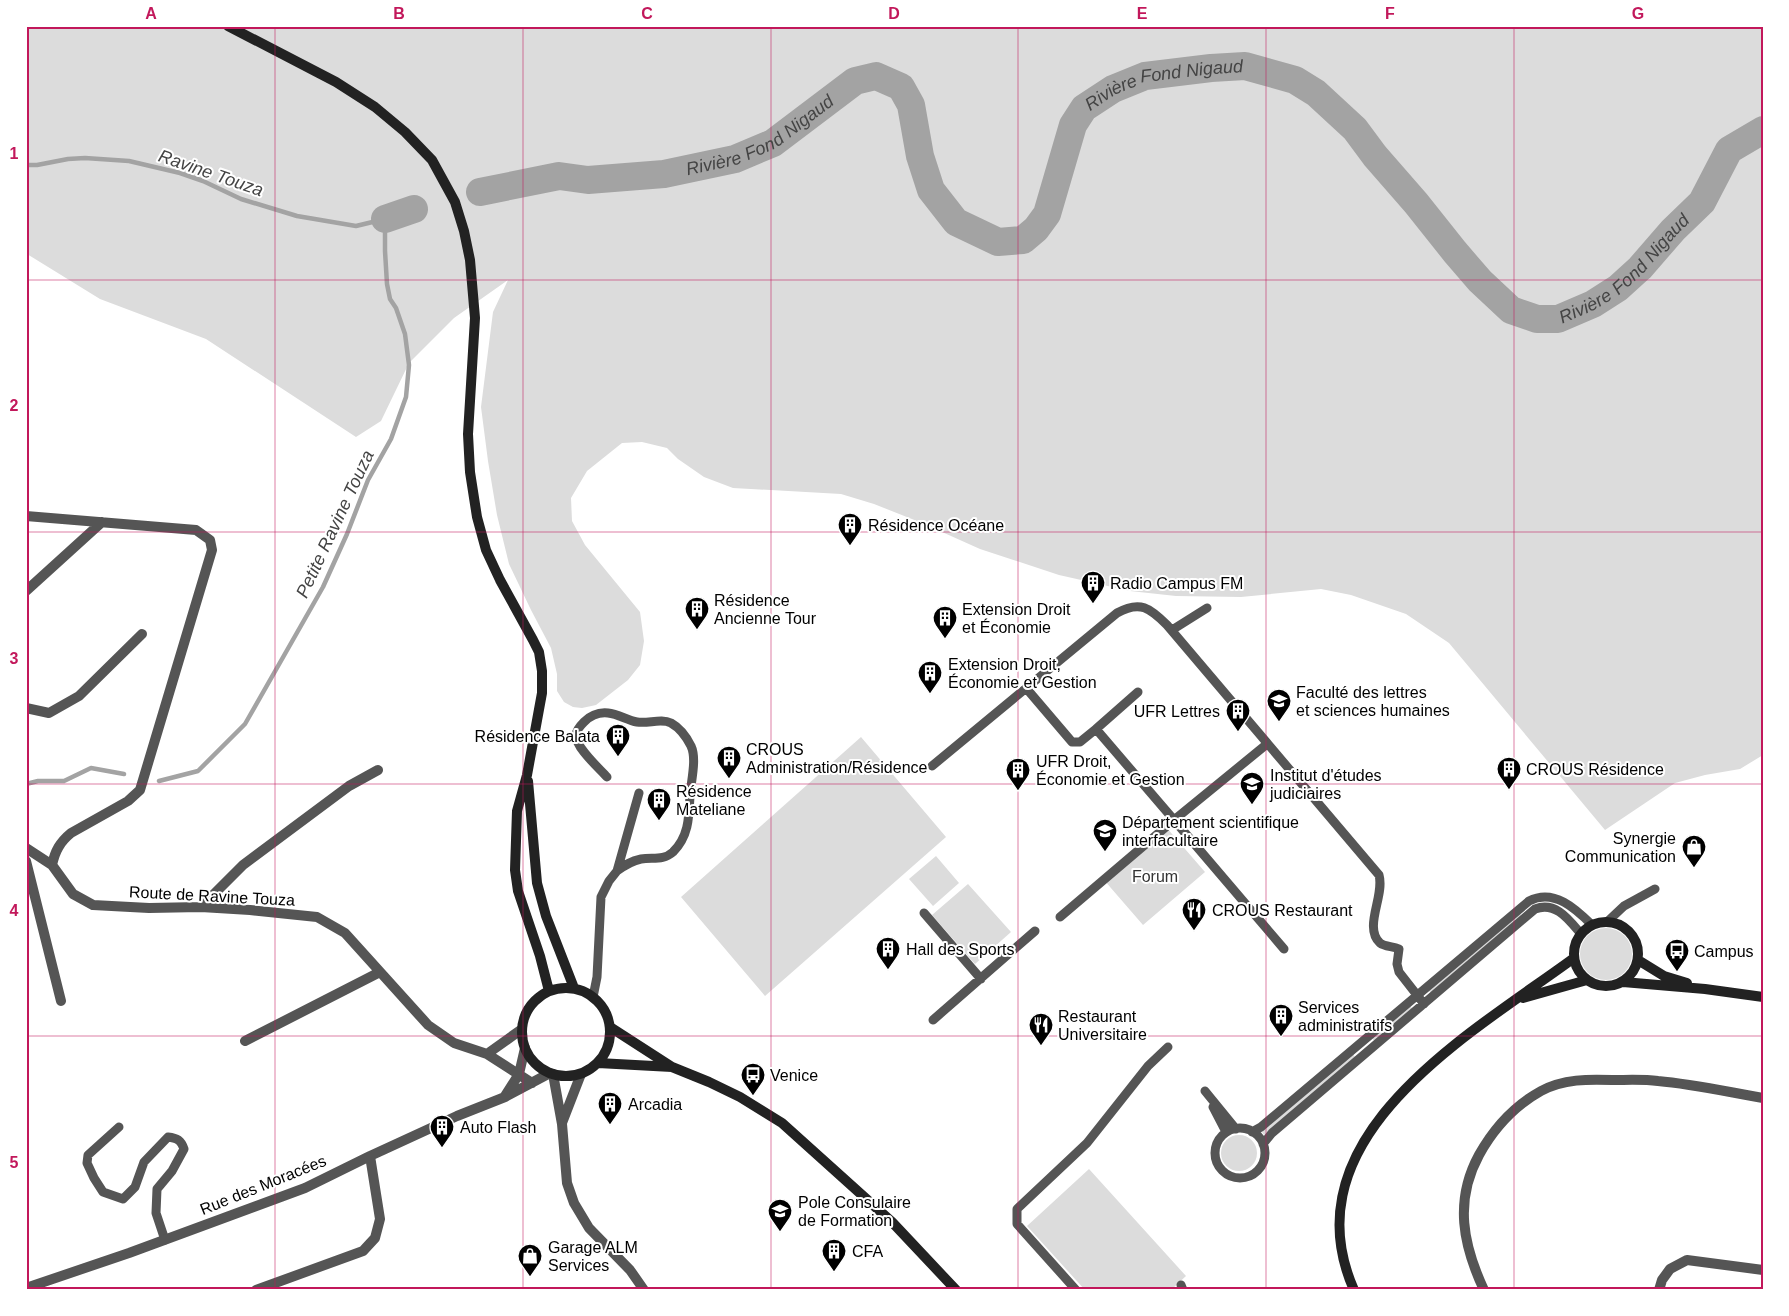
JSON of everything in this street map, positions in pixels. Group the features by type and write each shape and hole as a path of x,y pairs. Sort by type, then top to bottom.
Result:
{"main road":[{"path":"228,26 336,82 375,107 406,132 432,160 455,202 470,260 476,318 468,434 470,472 477,517 486,550 539,652 542,671 542,693 527,775 517,812 515,870 518,891 540,956 549,991"},
{"path":"527,775 537,883 546,916 574,988"},
{"path":"1623,982 1635,968 1638,960 1638,950 1631,934 1624,928 1607,922 1592,925 1580,934 1576,941 1574,958 1580,974 1593,984 1608,986 1623,982 1704,989 1763,997"},
{"path":"1354,1290 1345,1268 1338,1230 1343,1188 1348,1170 1373,1128 1402,1092 1469,1033 1574,958"},
{"path":"1638,960 1664,976 1704,989"},
{"path":"1517,999 1586,980"},
{"path":"561,988 574,988 584,991 593,997 606,1012 610,1027 608,1046 598,1063 581,1074 567,1076 552,1073 534,1061 525,1048 522,1029 530,1006 538,998 549,991 561,988"},
{"path":"610,1027 672,1067 740,1097 782,1123 892,1222 956,1290"},
{"path":"598,1063 672,1067"}],"street":[{"path":"26,516 196,530 210,540 212,550 140,790 128,801 71,832 54,852 52,865 26,848"},
{"path":"26,591 102,522"},
{"path":"26,708 48,712 79,696 142,634"},
{"path":"201,907 243,865 349,786 378,770"},
{"path":"26,861 61,1001"},
{"name":"Route de Ravine Touza","path":"52,865 73,894 93,905 149,908 201,907 317,917 345,933 428,1025 454,1042 487,1054 532,1083"},
{"path":"245,1041 380,972"},
{"path":"487,1054 522,1029"},
{"path":"504,1097 520,1074 525,1048"},
{"path":"552,1073 562,1124 566,1183 574,1203 589,1228 630,1270 644,1290"},
{"name":"Rue des Moracées","path":"26,1288 165,1240 305,1188 370,1156 457,1116 504,1097 552,1073"},
{"path":"562,1124 581,1074"},
{"path":"1484,1290 1470,1256 1463,1219 1466,1189 1474,1165 1489,1136 1502,1120 1542,1090 1585,1079 1658,1080 1763,1098"},
{"path":"256,1290 363,1251 375,1238 380,1220 370,1156"},
{"path":"1659,1290 1662,1280 1670,1269 1687,1260 1763,1270"}],"lane":[{"path":"932,766 1093,632 1124,610 1132,606 1142,606 1152,611 1172,630 1379,875 1381,884 1373,920 1375,934 1382,945 1399,950 1400,954 1397,959 1399,972 1424,1004"},
{"path":"1172,630 1207,608"},
{"path":"1026,688 1072,742 1080,742 1138,692"},
{"path":"593,997 597,978 601,897 609,881 617,871 628,863 640,859 664,858 681,844 688,826 694,753 684,735 670,723 663,721 644,723 610,713 601,713 586,720 576,734 578,742 588,756 607,777"},
{"path":"1096,729 1284,950"},
{"path":"1060,917 1267,744"},
{"path":"617,871 638,793"},
{"path":"1607,922 1619,910 1655,889"},
{"path":"1252,1132 1261,1127 1532,899 1552,898 1567,903 1592,925"},
{"path":"1263,1144 1272,1133 1538,908 1558,910 1580,934"},
{"path":"924,914 981,979"},
{"path":"933,1020 1035,931"},
{"path":"1076,1290 1017,1224 1017,1209 1087,1143 1148,1066 1168,1047"},
{"path":"1226,1132 1205,1091 1236,1129"},
{"path":"119,1127 88,1155 87,1163 103,1192 123,1199 135,1187 144,1162 164,1140 168,1137 176,1138 182,1142 184,1149 182,1156 157,1189 156,1213 165,1240"},
{"path":"1242,1128 1252,1132 1263,1144 1264,1157 1259,1169 1249,1176 1234,1178 1221,1169 1217,1162 1215,1154 1216,1145 1226,1132 1242,1128"}],"green space":[{"path":"26,26 1763,26 1763,755 1740,769 1705,775 1675,783 1605,830 1449,643 1406,614 1351,595 1321,589 1241,597 1176,596 1130,591 1059,575 980,549 874,504 841,494 733,488 704,477 678,459 667,448 642,442 622,443 587,471 571,498 572,521 585,545 640,612 644,641 640,665 628,680 596,705 582,708 573,707 564,702 557,691 557,674 551,648 509,564 497,515 488,461 481,407 493,312 508,280 454,318 409,363 381,421 356,437 206,339 100,299 27,254"},
{"path":"861,737 946,837 765,996 681,897"},
{"name":"Forum","path":"1166,827 1205,872 1143,925 1104,880"},
{"path":"936,856 959,883 933,906 909,879"},
{"path":"968,884 1011,932 975,964 932,915"},
{"path":"1519,912 1521,915 1431,993 1428,990"},
{"path":"1606,928 1620,932 1628,940 1632,954 1628,968 1620,976 1606,980 1592,976 1584,968 1580,954 1584,940 1592,932"},
{"path":"1410,1006 1413,1009 1375,1042 1372,1038"},
{"path":"1353,1054 1355,1057 1264,1135 1262,1132"},
{"path":"1239,1135 1252,1140 1257,1153 1252,1166 1239,1171 1226,1166 1221,1153 1226,1140"},
{"path":"1089,1169 1186,1276 1171,1290 1085,1290 1027,1226"}],"waterway":[{"name":"Rivière Fond Nigaud","path":"480,192 559,176 588,180 664,174 735,159 773,143 855,81 876,76 901,87 911,105 920,156 931,190 956,222 998,242 1023,240 1036,229 1047,214 1073,125 1084,108 1113,89 1145,76 1245,66 1295,80 1316,93 1355,129 1375,156 1455,252 1480,281 1511,310 1537,319 1558,319 1593,304 1618,288 1640,268 1673,230 1702,202 1729,150 1763,130"},
{"name":"Petite Ravine Touza","path":"26,165 85,158 129,161 180,173 203,181 241,199 297,216 356,226 385,219 387,284 390,299 396,308 405,334 409,365 406,397 391,439 368,480 347,534 323,587 245,724 198,771 159,781"},
{"name":"Rivière Fond Nigaud","path":"385,219 414,209"},
{"name":"Petite Ravine Touza","path":"26,784 38,781 64,781 91,768 124,774"}],"place":[{"name":"Résidence Océane","path":"850,546"},
{"name":"Radio Campus FM","path":"1093,604"},
{"name":"Résidence Ancienne Tour","path":"697,630"},
{"name":"Extension Droit et Économie","path":"945,639"},
{"name":"Extension Droit, Économie et Gestion","path":"930,694"},
{"name":"Faculté des lettres et sciences humaines","path":"1279,722"},
{"name":"UFR Lettres","path":"1238,732"},
{"name":"Résidence Balata","path":"618,757"},
{"name":"CROUS Administration/Résidence","path":"729,779"},
{"name":"CROUS Résidence","path":"1509,790"},
{"name":"UFR Droit, Économie et Gestion","path":"1018,791"},
{"name":"Institut d'études judiciaires","path":"1252,805"},
{"name":"Résidence Mateliane","path":"659,821"},
{"name":"Département scientifique interfacultaire","path":"1105,852"},
{"name":"Synergie Communication","path":"1694,868"},
{"name":"CROUS Restaurant","path":"1194,931"},
{"name":"Hall des Sports","path":"888,970"},
{"name":"Campus","path":"1677,972"},
{"name":"Services administratifs","path":"1281,1037"},
{"name":"Restaurant Universitaire","path":"1041,1046"},
{"name":"Venice","path":"753,1096"},
{"name":"Arcadia","path":"610,1125"},
{"name":"Auto Flash","path":"442,1148"},
{"name":"Pole Consulaire de Formation","path":"780,1232"},
{"name":"CFA","path":"834,1272"},
{"name":"Garage ALM Services","path":"530,1277"}],"water label":[{"name":"Ravine Touza","path":"211,173"}]}
